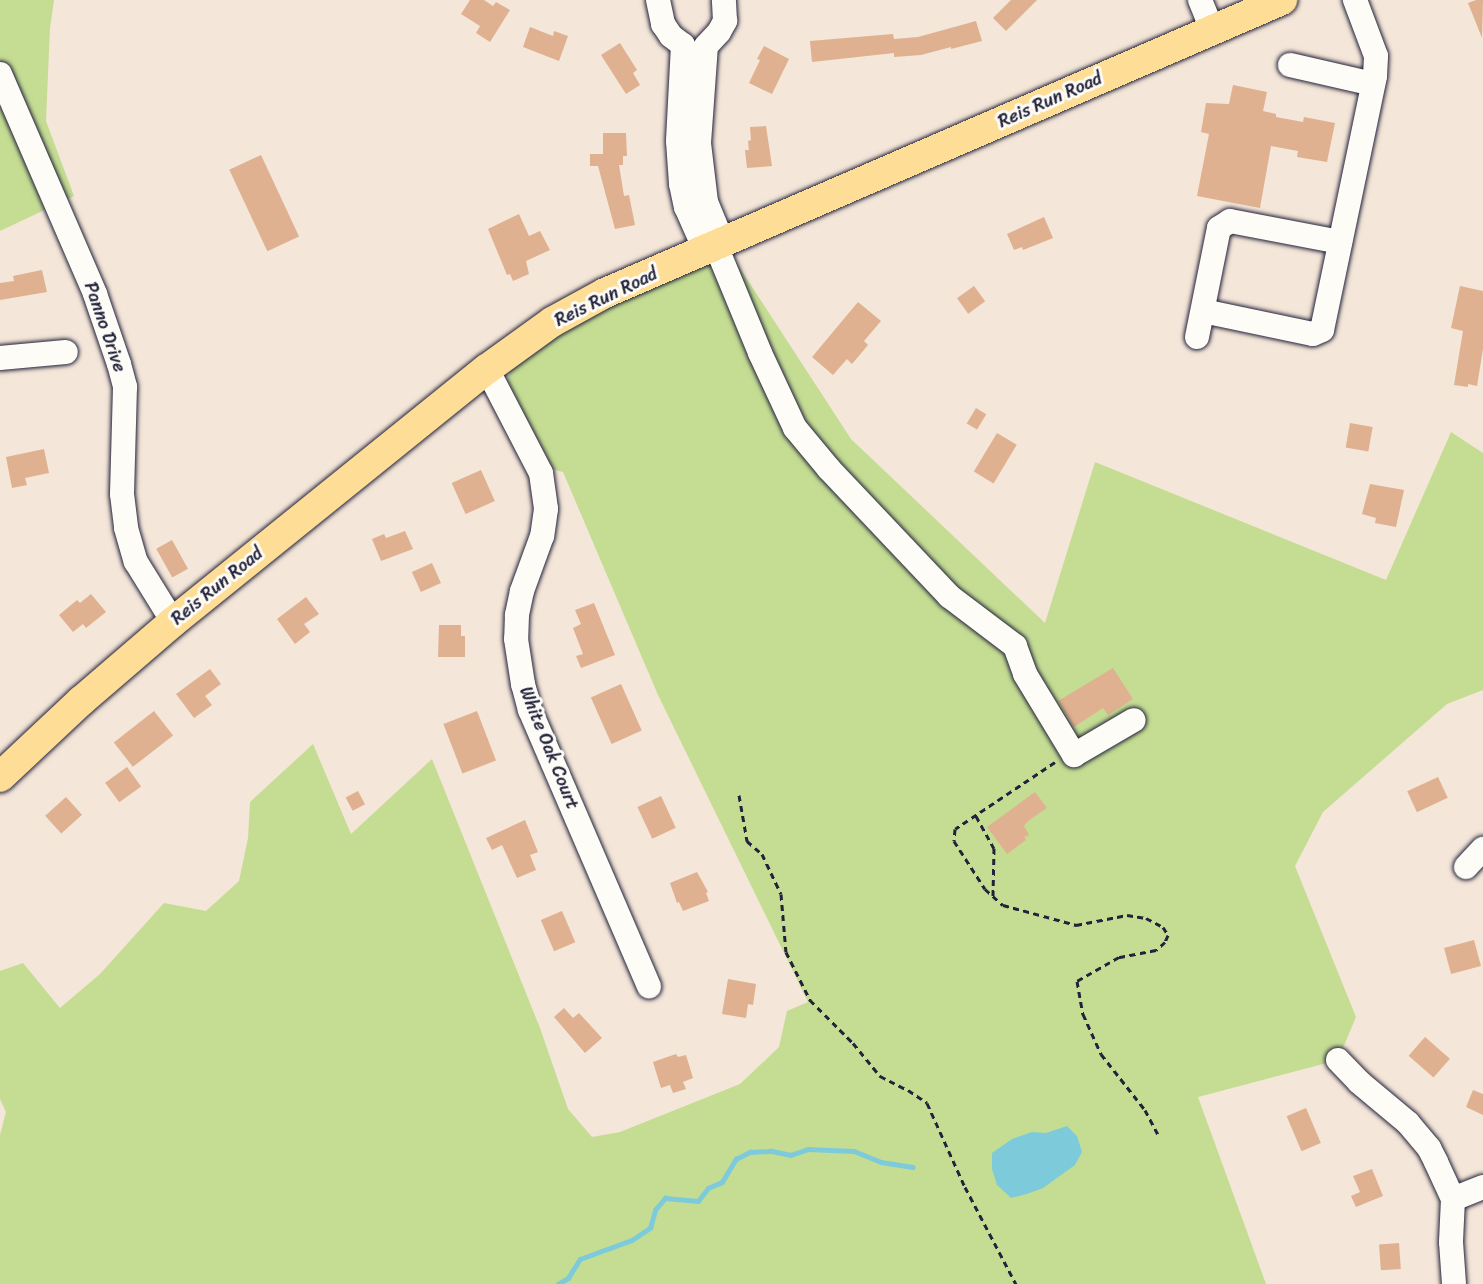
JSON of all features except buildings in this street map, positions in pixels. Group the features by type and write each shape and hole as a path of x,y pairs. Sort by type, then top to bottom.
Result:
{"main road":[{"name":"Reis Run Road","path":"0,777 81,701 173,622 487,369 575,309 1282,0"}],"street":[{"path":"656,0 663,24 671,36 695,46"},
{"path":"724,0 725,21 719,32 695,46 678,141 681,184 686,207 715,246 759,353 795,428 829,469 948,596 1015,646 1025,674 1074,755 1134,720"},
{"path":"1200,0 1212,29"},
{"path":"1203,311 1313,334 1322,330 1373,84 1376,56 1355,0"},
{"path":"1290,65 1373,84"},
{"name":"Panno Drive","path":"0,74 94,294 119,364 125,387 122,494 126,528 136,562 173,622"},
{"path":"1197,337 1219,228 1230,221 1340,242"},
{"path":"0,358 66,352"},
{"name":"White Oak Court","path":"487,369 541,473 546,509 542,536 522,591 517,615 516,639 523,684 530,710 649,986"},
{"path":"1466,867 1483,849"},
{"path":"1338,1060 1419,1135 1429,1148 1453,1199 1451,1242 1454,1284"},
{"path":"1453,1199 1483,1187"}],"path":[{"path":"1072,751 955,829 954,841 985,889 1003,905 1028,914 1056,918 1076,925 1127,915 1146,918 1163,927 1168,935 1156,950 1119,957 1077,981 1083,1014 1101,1054 1145,1110 1159,1136"},
{"path":"739,795 747,841 762,854 781,894 786,952 810,1000 854,1043 880,1076 908,1090 927,1103 965,1186 1016,1284"},
{"path":"976,816 994,848 993,896"}],"green space":[{"path":"0,0 54,0 50,28 46,121 74,196 0,231"},
{"path":"730,253 851,439 1045,623 1095,462 1386,580 1451,432 1483,453 1483,690 1447,704 1323,812 1295,866 1356,1017 1338,1060 1198,1097 1266,1284 0,1284 0,1135 6,1112 0,1099 0,971 23,963 60,1008 100,974 164,903 206,911 239,881 248,838 250,802 313,744 351,834 432,759 540,1028 568,1109 592,1137 620,1132 740,1084 779,1047 787,1011 808,1002 658,695 563,472 550,469 507,381 514,361 588,316"}],"water":[{"path":"1067,1126 1077,1136 1082,1152 1075,1165 1043,1188 1027,1194 1011,1198 997,1185 992,1169 992,1153 1012,1139 1032,1132 1046,1133"}],"waterway":[{"path":"558,1284 568,1278 580,1259 632,1240 650,1228 655,1210 665,1198 698,1201 708,1188 722,1182 736,1159 750,1152 772,1151 791,1155 808,1149 854,1151 881,1162 913,1167"}]}
